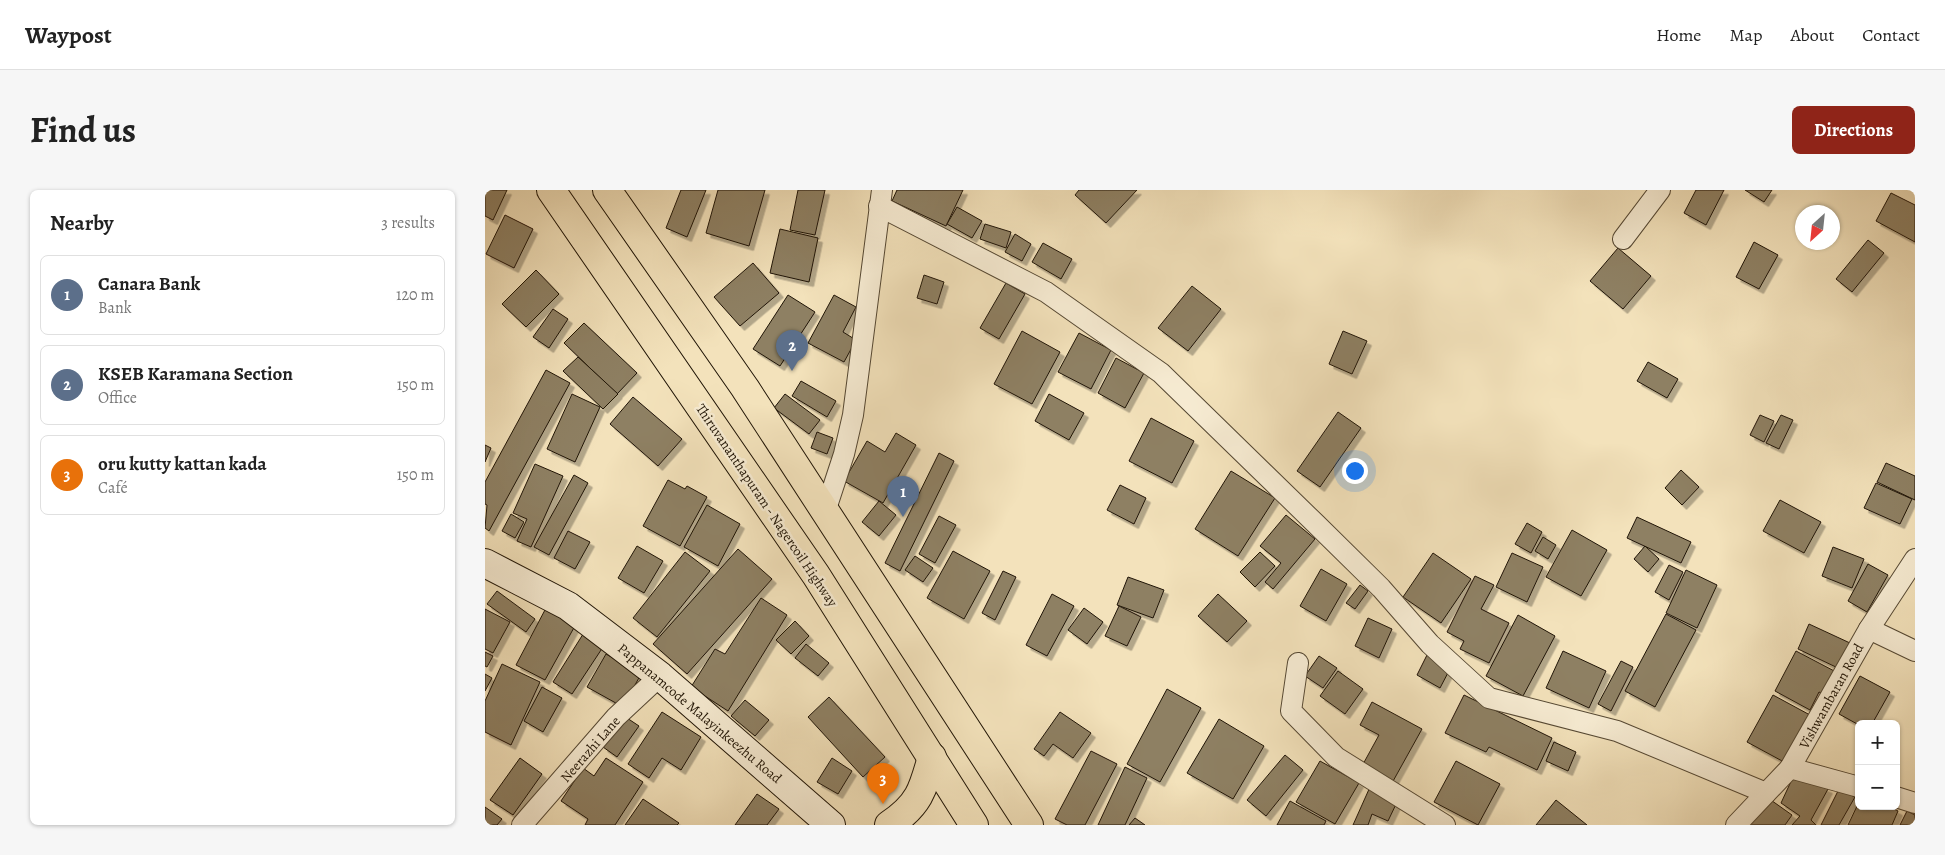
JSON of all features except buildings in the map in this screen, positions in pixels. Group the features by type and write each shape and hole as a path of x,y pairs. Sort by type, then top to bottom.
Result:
{"main road":[{"name":"Thiruvananthapuram - Nagercoil Highway","path":"551,190 816,575 974,825"},
{"path":"607,190 745,388 1029,825"},
{"name":"Pappanamcode Malayinkeezhu Road","path":"485,563 568,606 660,676 831,825"},
{"path":"889,825 903,816 922,792 932,758"}],"street":[{"path":"1623,239 1660,190"},
{"path":"825,512 844,454 853,415 880,198 1046,292 1161,373 1381,588 1430,644 1489,698 1617,731 1767,793"},
{"name":"Vishwambaran Road","path":"1736,825 1789,768 1869,629 1915,560"},
{"path":"1869,629 1915,651"},
{"path":"1298,662 1291,711 1336,757 1445,825"},
{"name":"Neerazhi Lane","path":"522,825 616,717 660,676"},
{"path":"1789,768 1855,786"},
{"path":"1900,799 1915,803"}],"place":[{"name":"KSEB Karamana Section","path":"792,371"},
{"name":"Canara Bank","path":"903,517"},
{"name":"oru kutty kattan kada","path":"883,804"}]}
